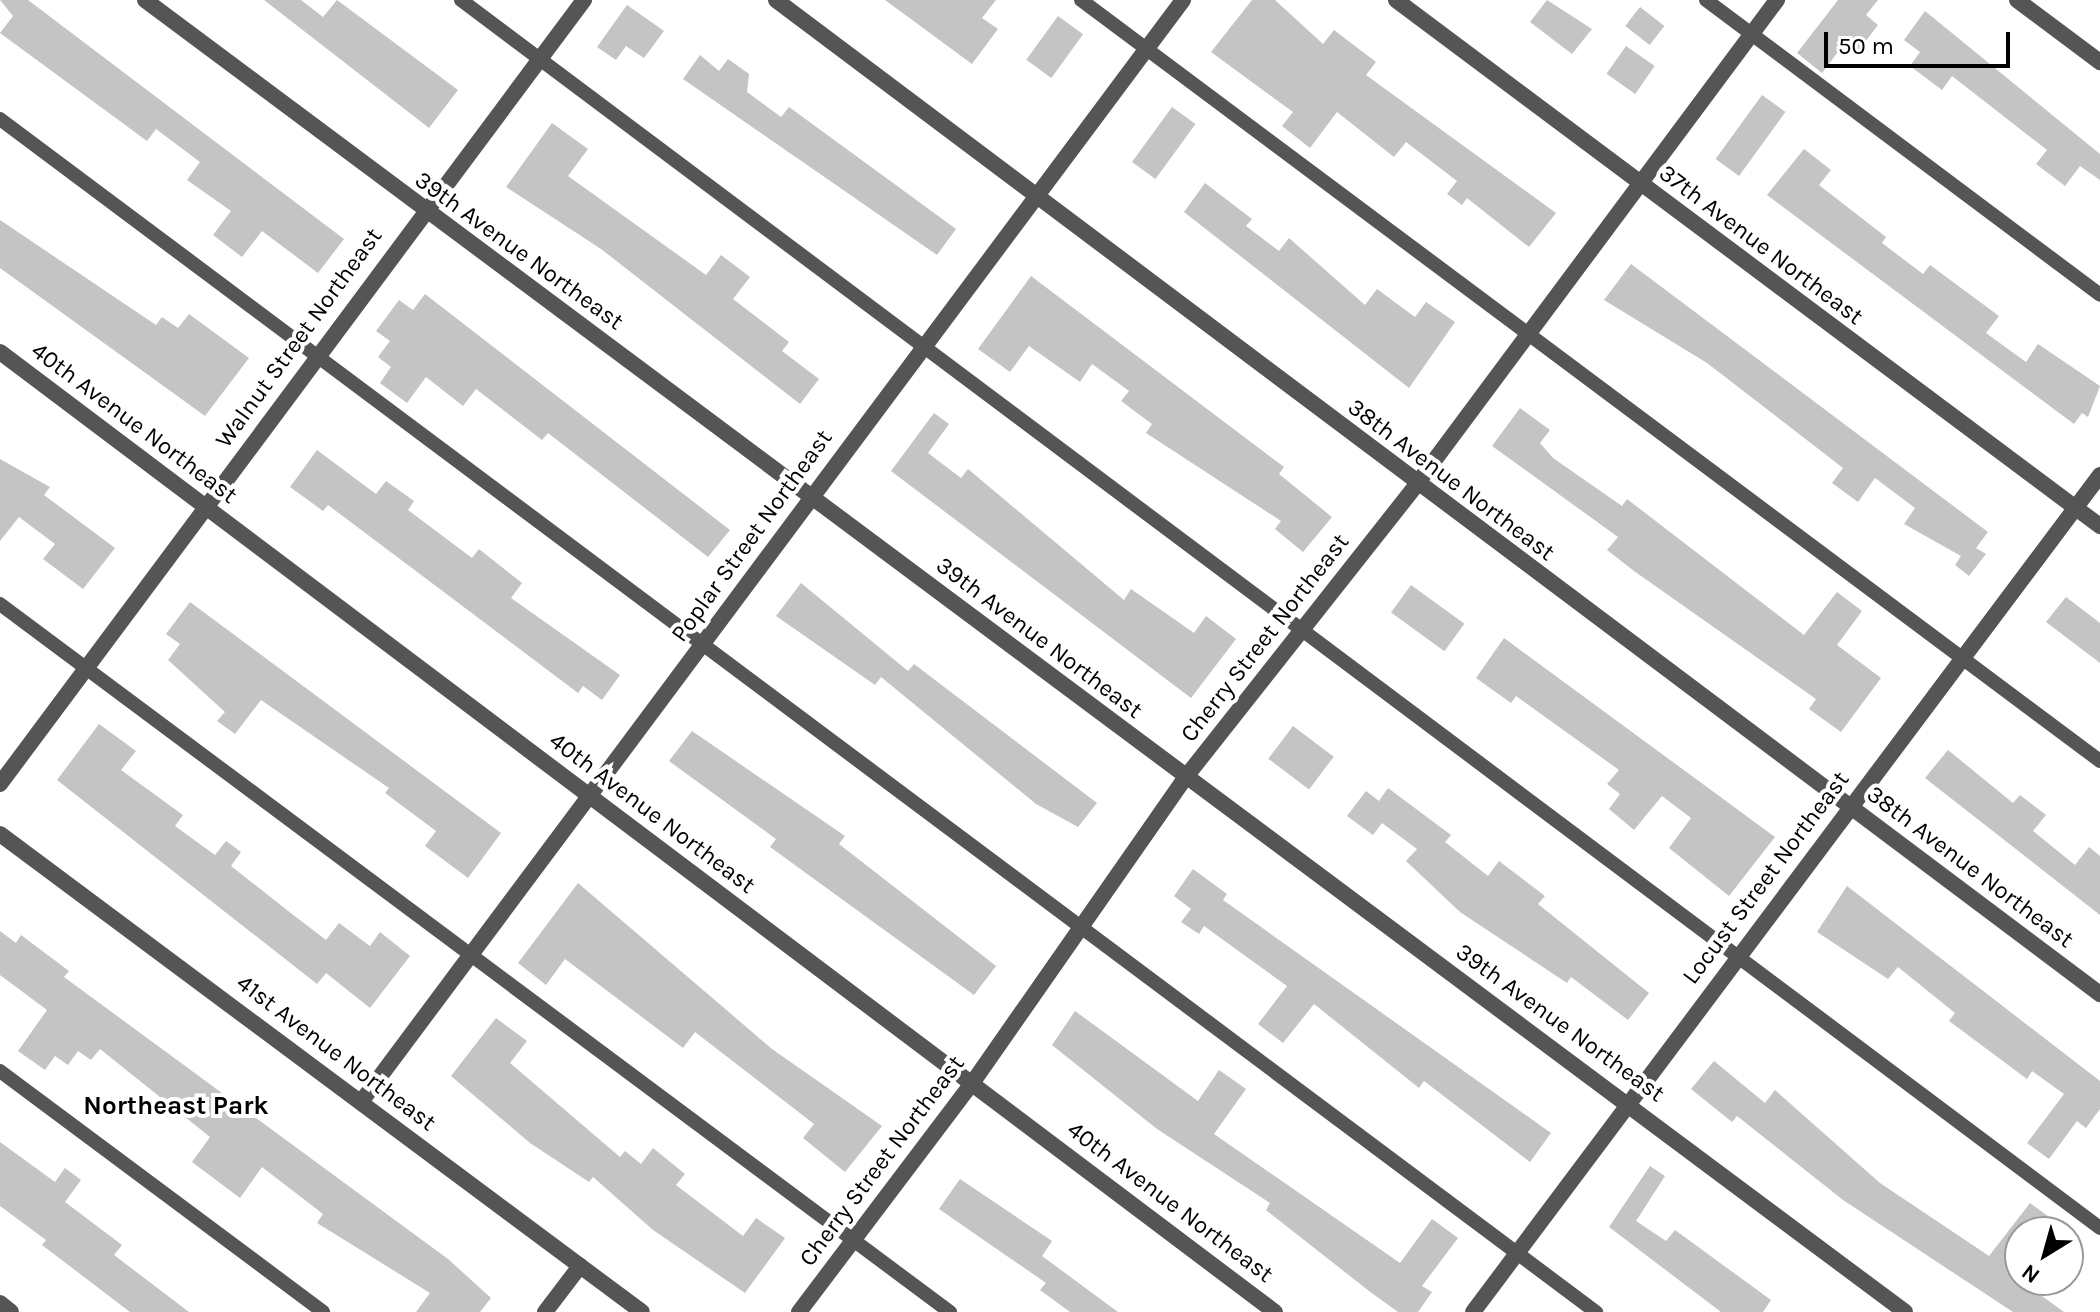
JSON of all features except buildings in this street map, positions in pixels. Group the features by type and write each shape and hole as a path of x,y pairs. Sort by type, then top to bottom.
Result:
{"street":[{"name":"39th Avenue Northeast","path":"145,0 1185,778 1629,1103 1905,1312"},
{"name":"Walnut Street Northeast","path":"0,784 422,209 584,0"},
{"name":"38th Avenue Northeast","path":"776,0 1416,485 2100,994"},
{"name":"Poplar Street Northeast","path":"361,1102 1183,0"},
{"name":"37th Avenue Northeast","path":"1396,0 2100,526"},
{"name":"Cherry Street Northeast","path":"799,1312 973,1082 1185,778 1416,485 1777,0"},
{"path":"2017,0 2100,62"},
{"name":"40th Avenue Northeast","path":"0,352 1275,1312"},
{"name":"Locust Street Northeast","path":"1473,1312 2100,475"},
{"name":"41st Avenue Northeast","path":"0,834 642,1312"},
{"path":"545,1312 580,1266"},
{"path":"0,1303 11,1312"}],"lane":[{"path":"461,0 1300,632 2100,1228"},
{"path":"1081,0 2100,761"},
{"path":"1706,0 2100,295"},
{"path":"0,119 1079,930 1596,1312"},
{"path":"0,604 854,1237 950,1312"},
{"path":"0,1071 323,1312"}],"district":[{"name":"Northeast Park","path":"176,1106"}]}
